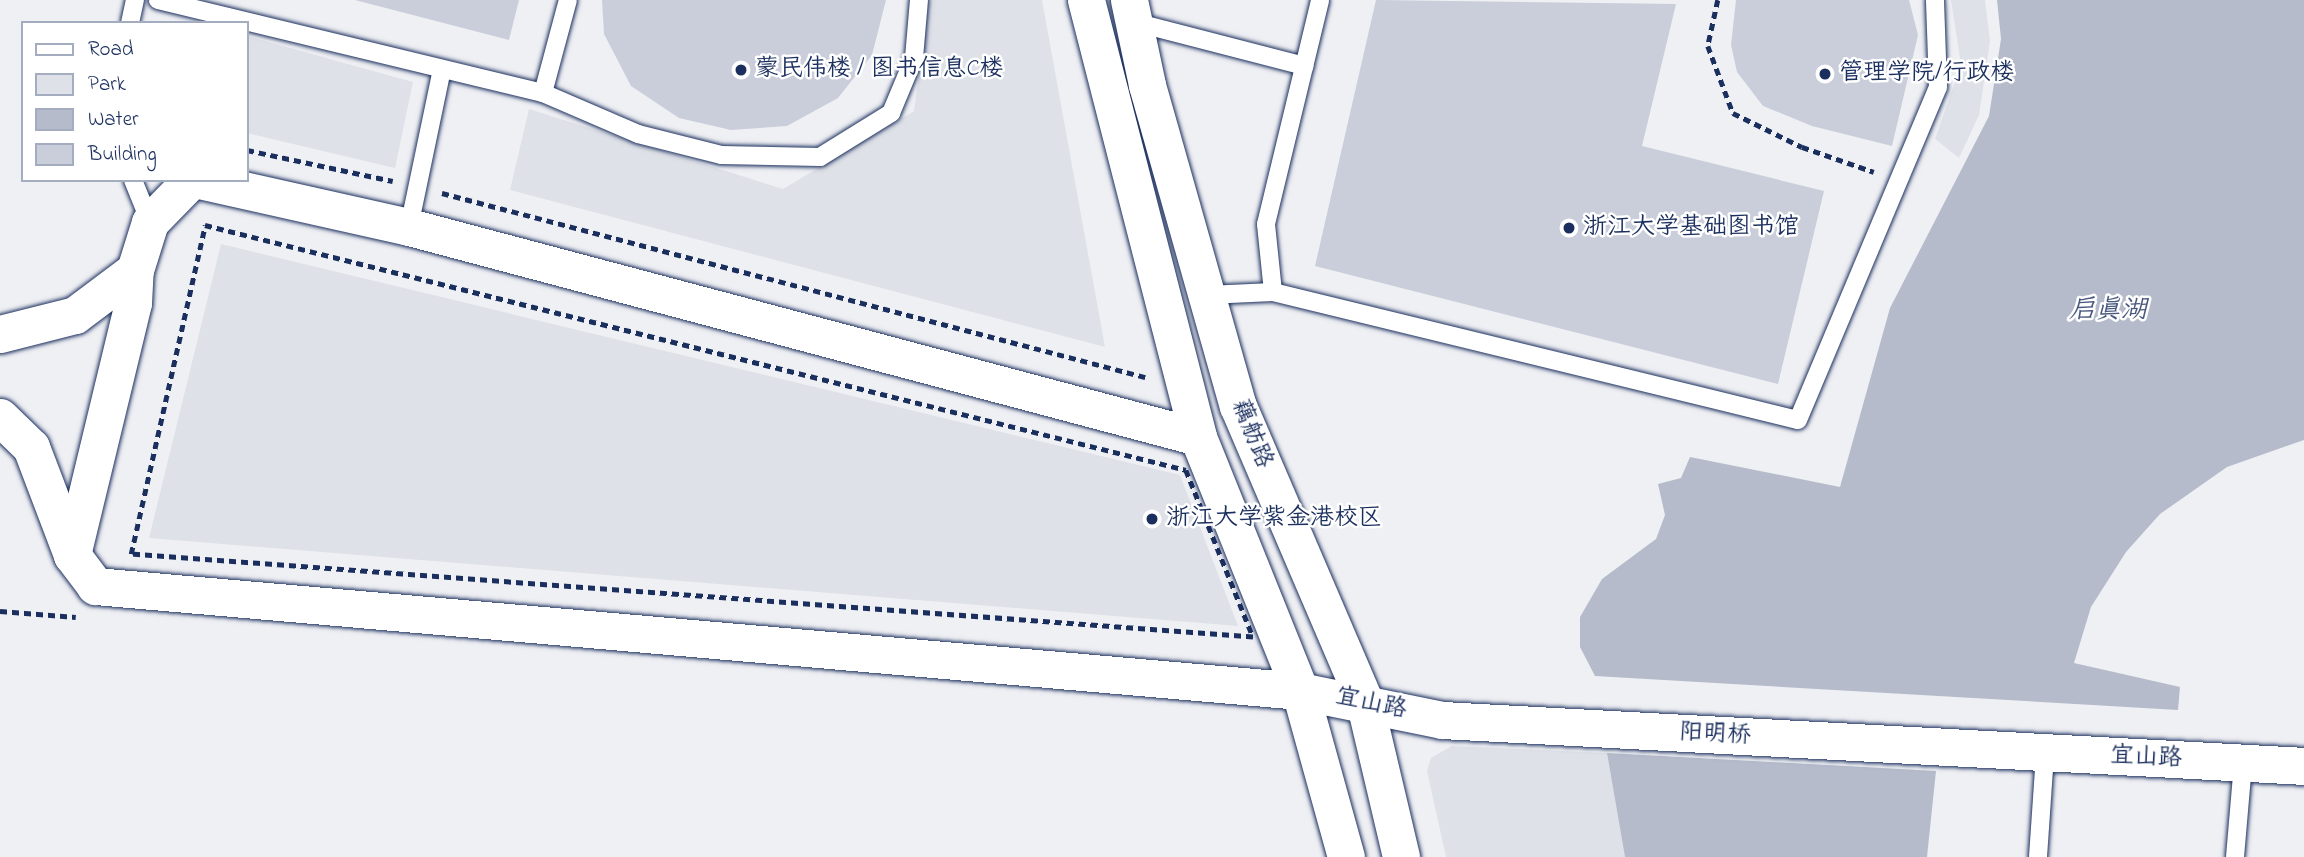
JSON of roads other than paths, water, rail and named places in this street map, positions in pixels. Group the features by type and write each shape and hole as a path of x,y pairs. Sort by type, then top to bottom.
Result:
{"street":[{"name":"藕舫路","path":"1086,0 1198,437 1300,691 1346,857"},
{"name":"藕舫路","path":"1132,11 1238,405 1364,700 1401,857"},
{"path":"72,555 133,303 135,270 150,222 189,182"},
{"path":"208,182 409,227 1198,437"},
{"path":"0,334 75,315 135,270"},
{"name":"宜山路","path":"0,417 31,447 72,555 95,586 1300,691 1364,700 1442,720"},
{"name":"阳明桥","path":"1442,720 1989,750"},
{"name":"宜山路","path":"1989,750 2304,766"}],"lane":[{"path":"130,21 135,0"},
{"path":"158,0 244,21"},
{"path":"543,93 568,0"},
{"path":"248,22 543,93 638,134 721,155 820,157 891,113 914,58 919,0"},
{"path":"1273,292 1266,224 1320,0"},
{"path":"1207,295 1273,292 1798,420 1938,87 1935,0"},
{"path":"1132,11 1304,66"},
{"path":"409,227 442,69"},
{"path":"135,182 150,222"},
{"path":"2038,857 2045,753"},
{"path":"2235,857 2243,763"}],"water":[{"name":"启真湖","path":"1997,0 2304,0 2304,440 2227,467 2160,514 2126,552 2091,607 2074,663 2180,687 2178,710 1595,676 1580,647 1580,617 1602,579 1656,539 1665,515 1658,484 1681,478 1690,457 1840,487 1890,308 1989,116 2001,39"},
{"path":"1607,753 1936,771 1927,857 1625,857"}],"place":[{"name":"蒙民伟楼 / 图书信息C楼","path":"741,70"},
{"name":"管理学院/行政楼","path":"1825,74"},
{"name":"浙江大学基础图书馆","path":"1569,228"},
{"name":"浙江大学紫金港校区","path":"1152,519"}]}
